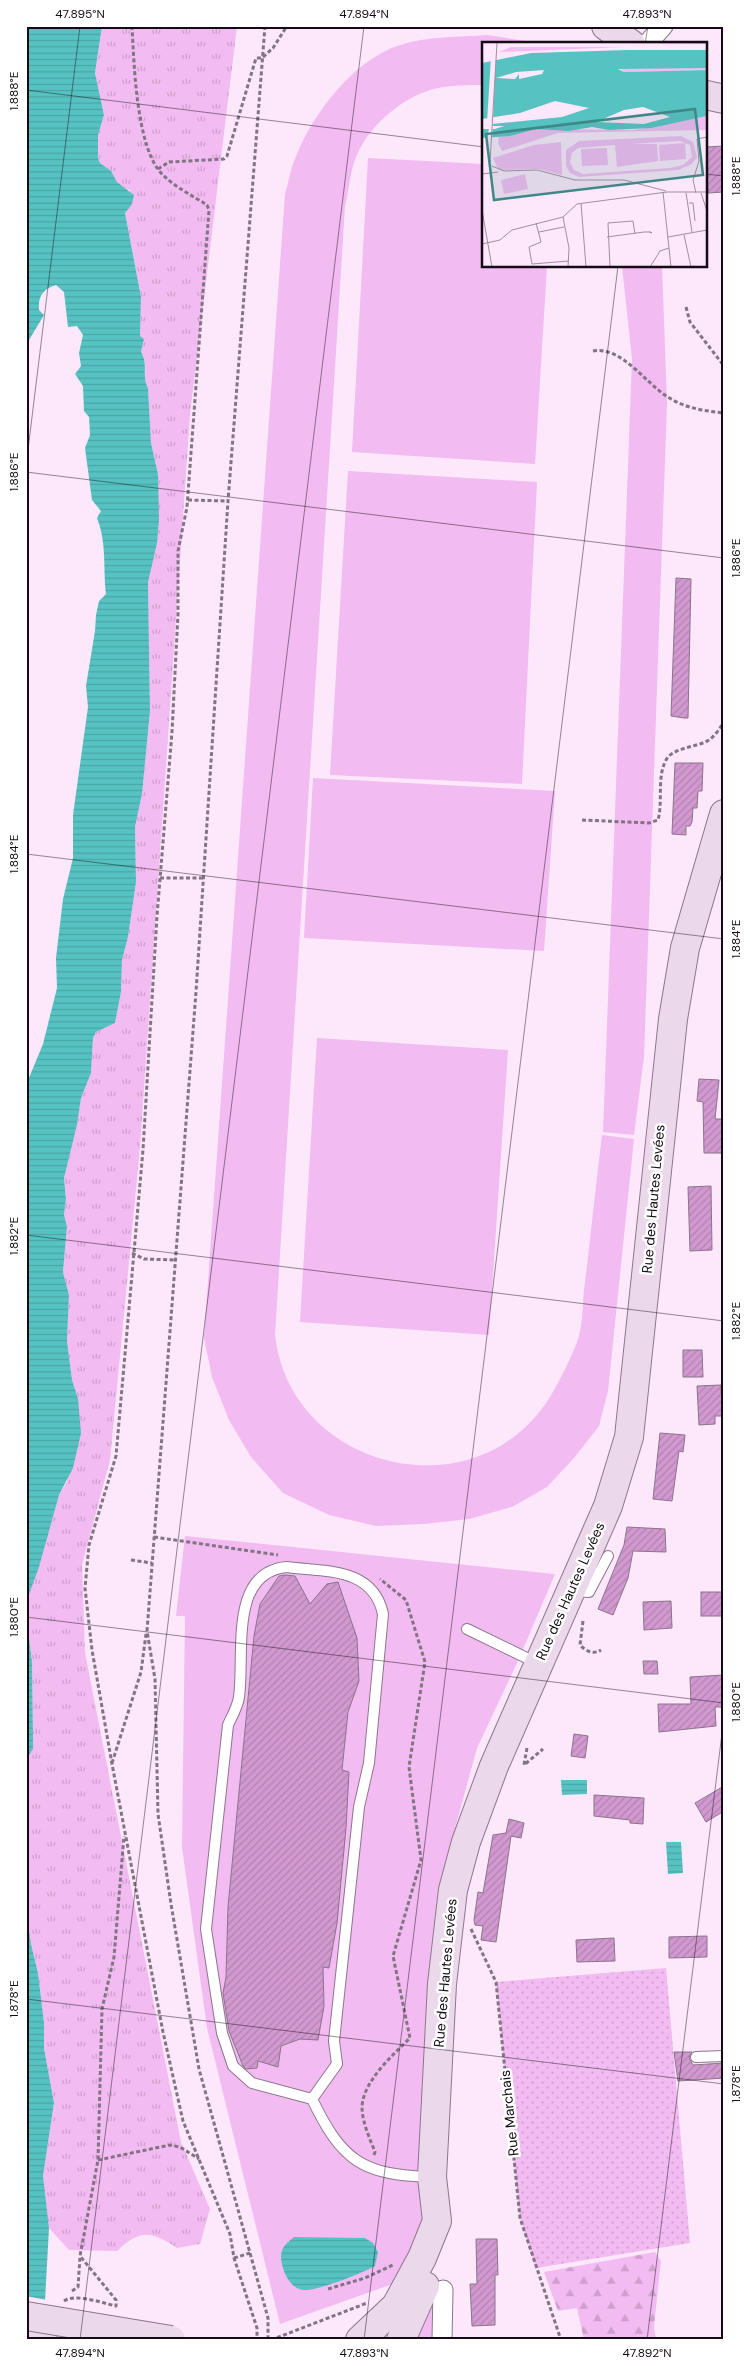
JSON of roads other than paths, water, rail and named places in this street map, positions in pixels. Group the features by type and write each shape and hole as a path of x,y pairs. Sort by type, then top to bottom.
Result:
{"street":[{"path":"606,26 627,42"},
{"path":"650,42 663,26"},
{"path":"708,95 724,99"},
{"name":"Rue des Hautes Levées","path":"359,2340 396,2306 422,2258 437,2221 432,2177 442,1984 452,1890 466,1842 494,1766 538,1664 580,1591 629,1437 673,1019 685,948 724,814"},
{"path":"402,2340 428,2280 437,2221"},
{"path":"442,2340 443,2290"},
{"path":"26,2316 171,2340"},
{"path":"26,2337 43,2340"}],"lane":[{"path":"580,1591 608,1556"},
{"path":"312,2099 337,2064 336,2031 359,1807 369,1763 383,1614 381,1604 368,1585 358,1578 287,1567 277,1568 259,1578 252,1586 245,1607 239,1699 228,1725 206,1940 222,2033 233,2066 252,2083 312,2099 332,2136 352,2159 382,2171 432,2177"},
{"path":"467,1628 538,1664"},
{"path":"696,2057 724,2056"}]}
